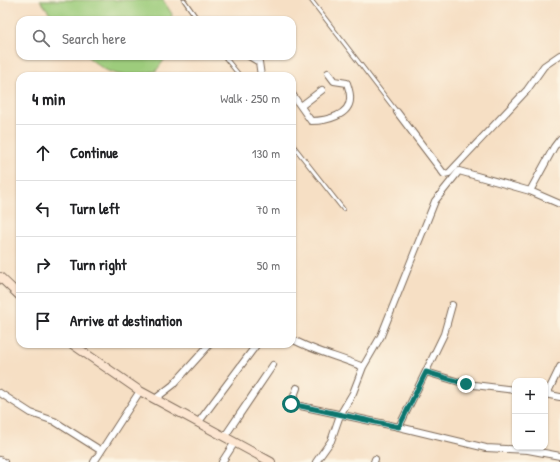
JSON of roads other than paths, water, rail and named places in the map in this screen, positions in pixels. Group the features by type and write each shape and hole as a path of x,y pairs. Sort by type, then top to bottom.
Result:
{"street":[{"path":"397,112 444,174 449,173 527,90 544,66 560,55"},
{"path":"256,60 259,62 260,72"},
{"path":"296,99 311,121 329,120 338,116 345,110 351,98 348,83 334,81 328,73"},
{"path":"301,106 322,90"},
{"path":"530,191 560,139"},
{"path":"316,462 331,441 340,415 353,393 363,367 381,336 435,201 459,171 530,191 560,204"},
{"path":"0,277 16,292"},
{"path":"399,427 444,334 452,305"},
{"path":"296,341 310,349 345,359 363,367"},
{"path":"78,348 140,391 271,462"},
{"path":"154,399 173,384 206,348"},
{"path":"198,423 254,348"},
{"path":"225,436 273,365"},
{"path":"548,390 560,367"},
{"path":"426,372 466,384 512,390"},
{"path":"297,388 291,404 399,427 486,448 528,450 560,456"},
{"path":"94,462 100,450 140,391"},
{"path":"0,393 31,413 54,420 100,450"},
{"path":"548,394 560,397"},
{"path":"222,462 235,442"},
{"path":"0,460 4,462"}],"lane":[{"path":"184,0 195,16"},
{"path":"311,0 397,112"},
{"path":"227,60 237,72"},
{"path":"296,149 343,209"}]}
